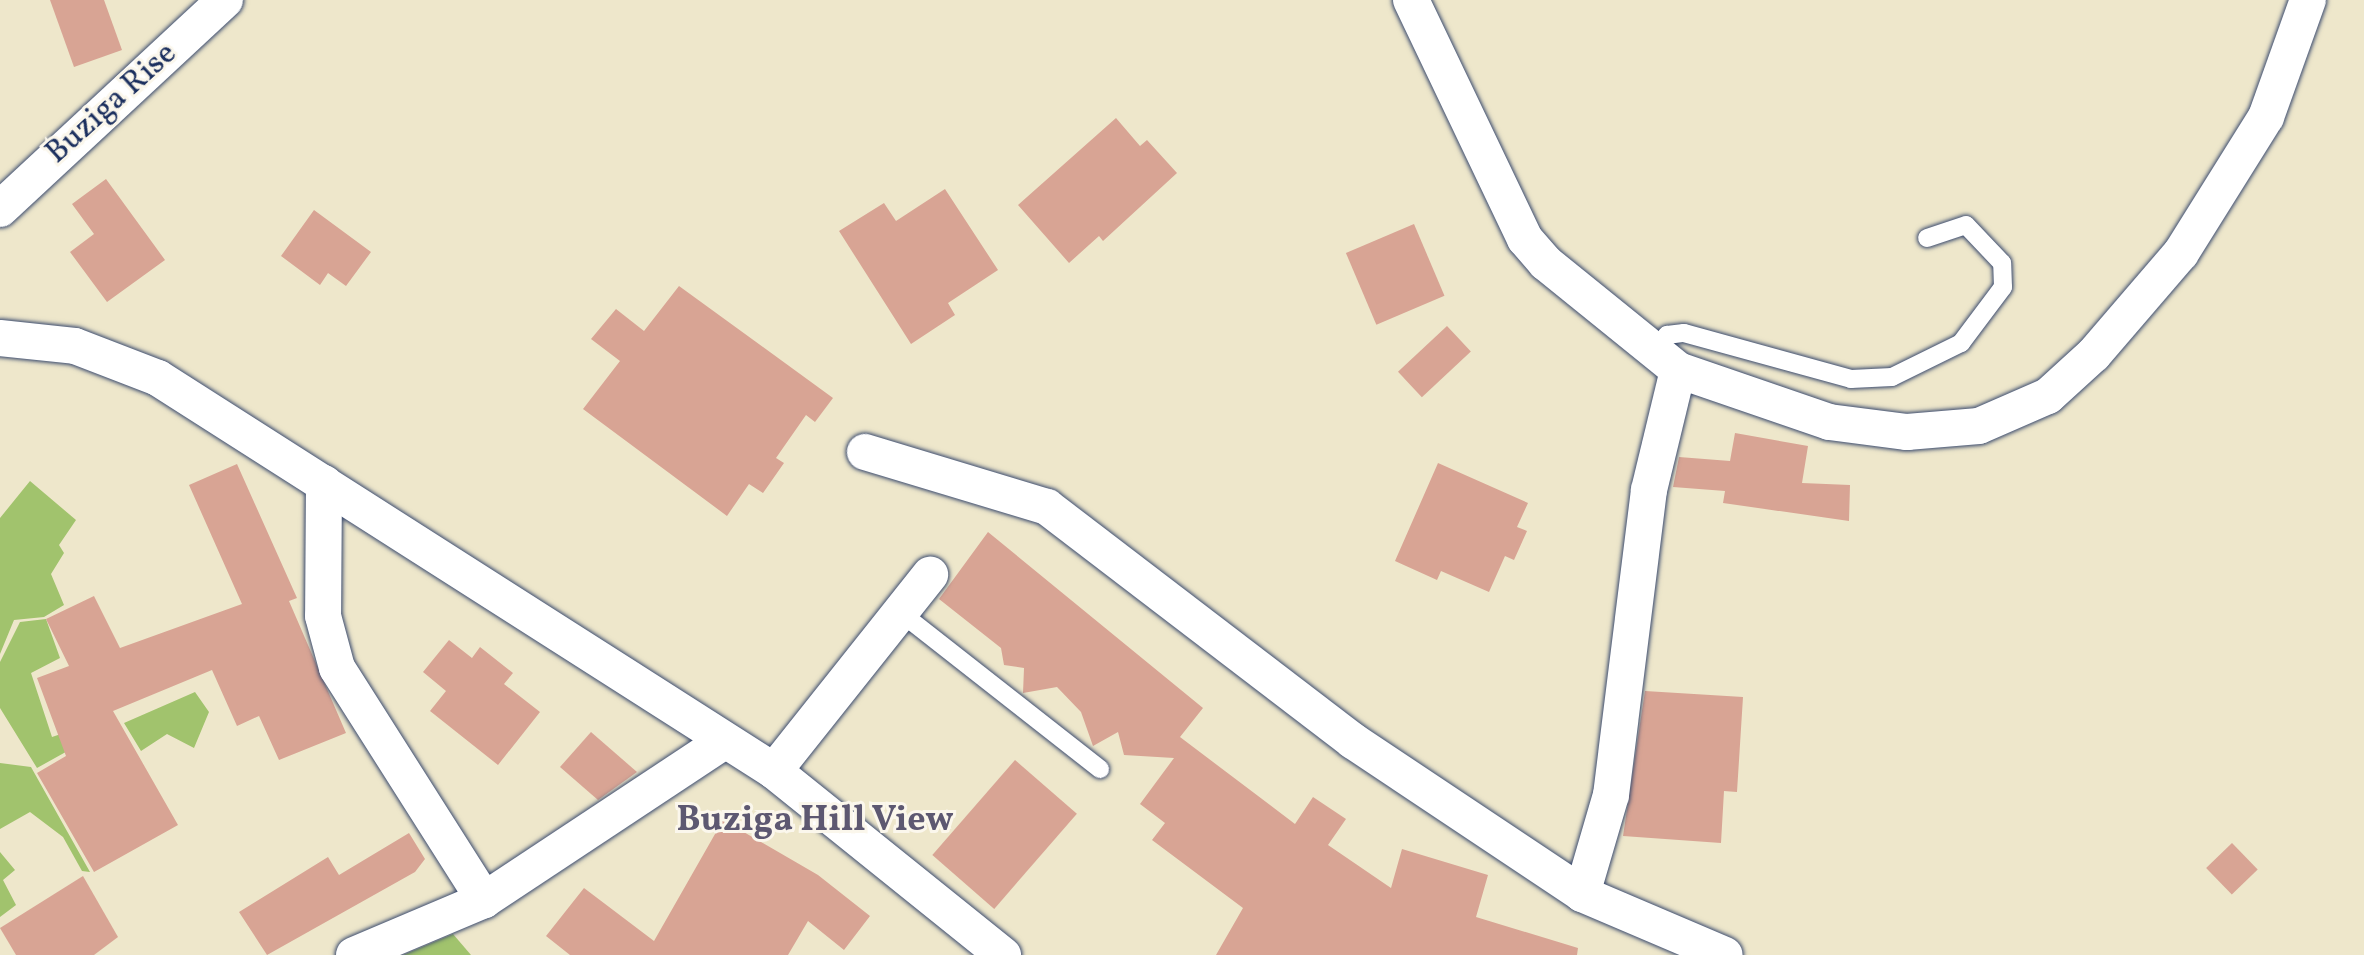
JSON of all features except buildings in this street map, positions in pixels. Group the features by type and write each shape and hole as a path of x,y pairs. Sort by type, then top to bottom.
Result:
{"street":[{"name":"Buziga Rise","path":"0,209 225,0"},
{"path":"1411,0 1525,239 1546,263 1666,361 1829,422 1907,432 1979,426 2048,396 2094,354 2181,253 2266,117 2308,0"},
{"path":"0,338 75,346 158,378 723,742 774,771 1003,955"},
{"path":"1582,894 1611,795 1666,361"},
{"path":"865,452 1047,507 1353,741 1582,894 1725,955"},
{"path":"324,483 323,616 337,668 484,900"},
{"path":"774,771 930,575"},
{"path":"354,955 484,900 723,742"}],"lane":[{"path":"1666,361 1667,335 1684,333 1851,379 1892,377 1961,343 2003,287 2002,263 1966,225 1927,238"},
{"path":"901,613 1100,769"}],"green space":[{"path":"30,481 76,520 59,545 64,553 51,574 64,605 44,617 14,620 0,654 0,518"},
{"path":"46,619 60,658 31,673 52,737 108,718 116,724 37,768 0,708 0,662 20,622"},
{"path":"195,692 209,712 194,748 167,734 141,751 124,723"},
{"path":"0,763 31,767 90,872 82,871 63,837 30,812 0,829"},
{"path":"0,852 15,870 3,880 16,905 0,917"},
{"path":"453,934 471,955 403,955"}],"district":[{"name":"Buziga Hill View","path":"815,822"}]}
